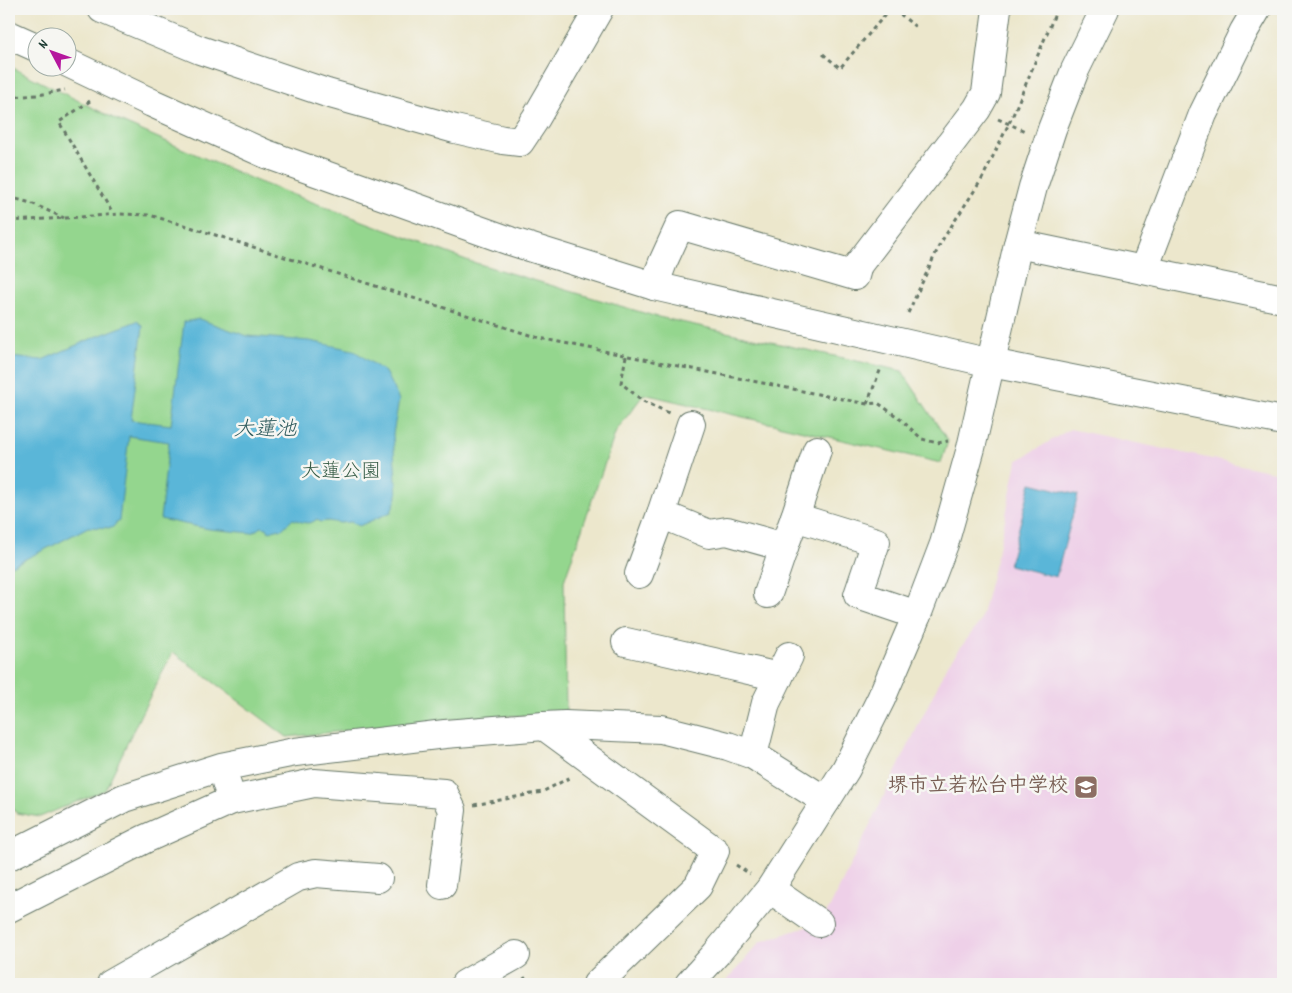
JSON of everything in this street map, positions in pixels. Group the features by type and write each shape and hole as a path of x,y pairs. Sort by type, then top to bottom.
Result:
{"street":[{"path":"102,9 200,50 327,93 455,129 520,142 599,9"},
{"path":"654,286 662,262 680,225 855,276 858,265 978,109 986,93 997,9"},
{"path":"689,984 770,890 846,769 881,699 917,615 944,544 971,448 1032,187 1075,70 1105,9"},
{"path":"1144,269 1203,114 1257,9"},
{"path":"9,35 28,44"},
{"path":"78,68 266,154 510,241 654,286 991,363 1283,422"},
{"path":"1018,244 1283,299"},
{"path":"639,574 691,424"},
{"path":"768,594 817,450"},
{"path":"661,514 709,534 727,531 784,547"},
{"path":"795,517 876,542 858,595 917,615"},
{"path":"626,642 784,667 766,703 752,756"},
{"path":"9,856 124,798 221,767 295,752 444,734 544,726 565,725 662,729 728,746 752,756 826,801"},
{"path":"544,726 715,851 698,886 597,984"},
{"path":"221,767 232,800"},
{"path":"9,908 145,839 232,800 314,783 444,793 452,810 442,885"},
{"path":"111,984 298,877 316,873 378,878"},
{"path":"770,890 819,923"},
{"path":"465,984 516,955"}],"path":[{"path":"823,54 840,68 888,9"},
{"path":"894,9 918,29"},
{"path":"908,313 941,242 982,179 1009,124 1057,9"},
{"path":"9,97 38,95 66,90"},
{"path":"90,101 59,122 113,214"},
{"path":"1009,124 1030,133"},
{"path":"9,197 31,203 66,218"},
{"path":"9,221 113,214 149,215 539,338 867,404 878,403 899,418 922,439 937,443 951,442"},
{"path":"626,356 621,383 643,401"},
{"path":"867,404 881,368"},
{"path":"452,810 542,792 574,775 590,760"}],"shaded area":[{"name":"堺市立若松台中学校","path":"1070,429 1283,474 1283,984 724,984 760,942 819,923 829,909 948,664 980,622 1000,544 1017,461"}],"green space":[{"name":"大蓮公園","path":"9,66 28,76 28,78 33,78 117,120 259,182 469,261 654,316 902,371 948,441 941,463 644,394 616,431 564,581 566,714 476,717 287,737 173,652 105,790 40,817 16,813 9,801"}],"water":[{"name":"大蓮池","path":"199,319 247,336 310,341 353,350 385,372 399,400 393,434 397,497 391,512 359,526 351,522 320,522 317,519 305,523 293,519 281,530 275,529 269,532 267,528 261,527 252,533 209,529 160,519 169,442 129,436 119,520 112,528 88,527 9,567 9,357 42,360 137,321 143,326 131,420 171,425 184,322"},
{"path":"1031,483 1078,495 1056,577 1009,565"}],"place":[{"name":"堺市立若松台中学校","path":"1086,787"}]}
